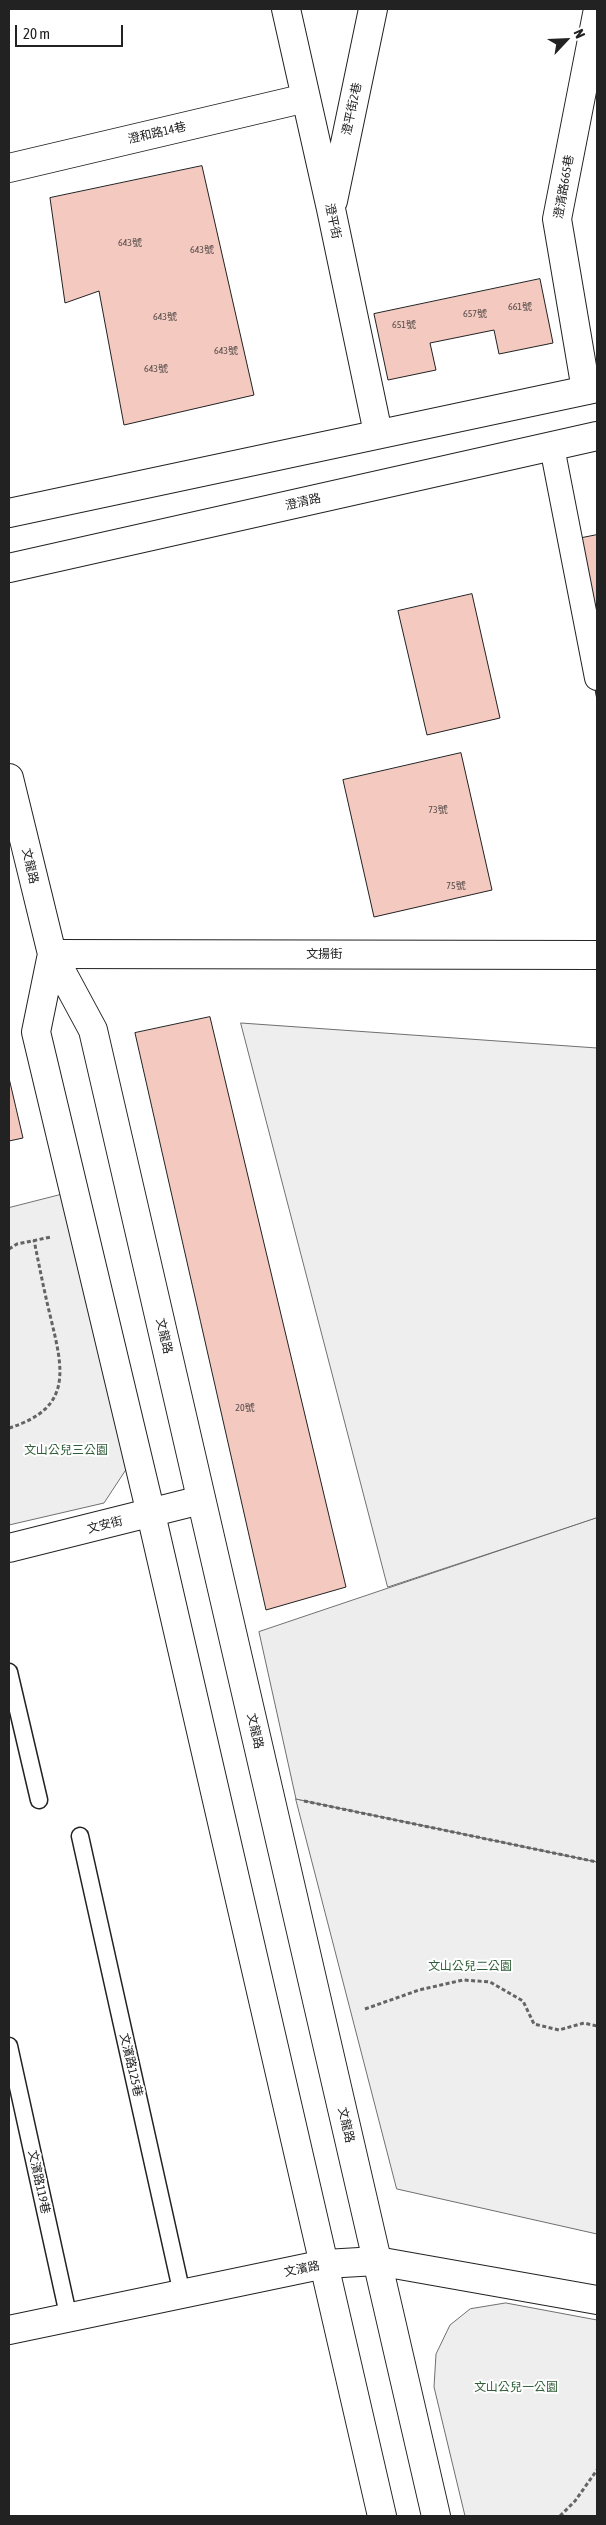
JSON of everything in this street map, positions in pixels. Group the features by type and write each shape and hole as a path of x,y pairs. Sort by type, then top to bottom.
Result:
{"street":[{"name":"澄平街","path":"286,9 331,209 378,433"},
{"name":"澄平街2巷","path":"331,209 373,9"},
{"name":"澄清路665巷","path":"592,389 557,219 597,14"},
{"name":"澄和路14巷","path":"9,168 306,98"},
{"path":"9,513 592,389"},
{"name":"澄清路","path":"9,568 597,436"},
{"path":"552,447 597,678"},
{"name":"文龍路","path":"9,778 52,954 93,1030 436,2516"},
{"name":"文龍路","path":"52,954 36,1032 151,1514 382,2516"},
{"name":"文揚街","path":"52,954 597,955"},
{"name":"文安街","path":"9,1548 202,1500"},
{"name":"文濱路","path":"9,2330 325,2264 378,2261 597,2300"}],"lane":[{"path":"9,1672 39,1800"},
{"name":"文濱路125巷","path":"80,1836 182,2294"},
{"name":"文濱路119巷","path":"9,2046 69,2319"}],"path":[{"path":"9,1249 17,1244 83,1231"},
{"path":"9,1428 27,1422 49,1406 59,1387 61,1363 34,1240"},
{"path":"272,1804 296,1799 597,1862"},
{"path":"364,2009 419,1990 463,1980 490,1982 523,2002 534,2024 559,2030 584,2023 597,2026"},
{"path":"560,2516 576,2501 597,2470"}],"green space":[{"path":"241,1023 597,1048 597,1518 388,1587"},
{"name":"文山公兒三公園","path":"64,1194 129,1465 104,1503 9,1525 9,1208"},
{"name":"文山公兒二公園","path":"296,1799 597,1862 597,2234 397,2189"},
{"name":"文山公兒一公園","path":"506,2303 597,2320 597,2516 465,2516 434,2387 436,2354 450,2325 470,2309"}],"shaded area":[{"path":"597,1518 597,1862 296,1799 259,1632"}],"building":[{"path":"202,166 254,395 124,425 99,291 65,303 50,198"},
{"path":"540,279 553,343 499,354 494,330 430,343 436,370 388,380 374,314"},
{"path":"597,535 597,700 567,541"},
{"path":"472,594 500,718 427,735 398,611"},
{"path":"461,753 492,890 374,917 343,780"},
{"path":"210,1017 346,1587 266,1610 135,1033"},
{"path":"9,1078 23,1138 9,1141"}]}
